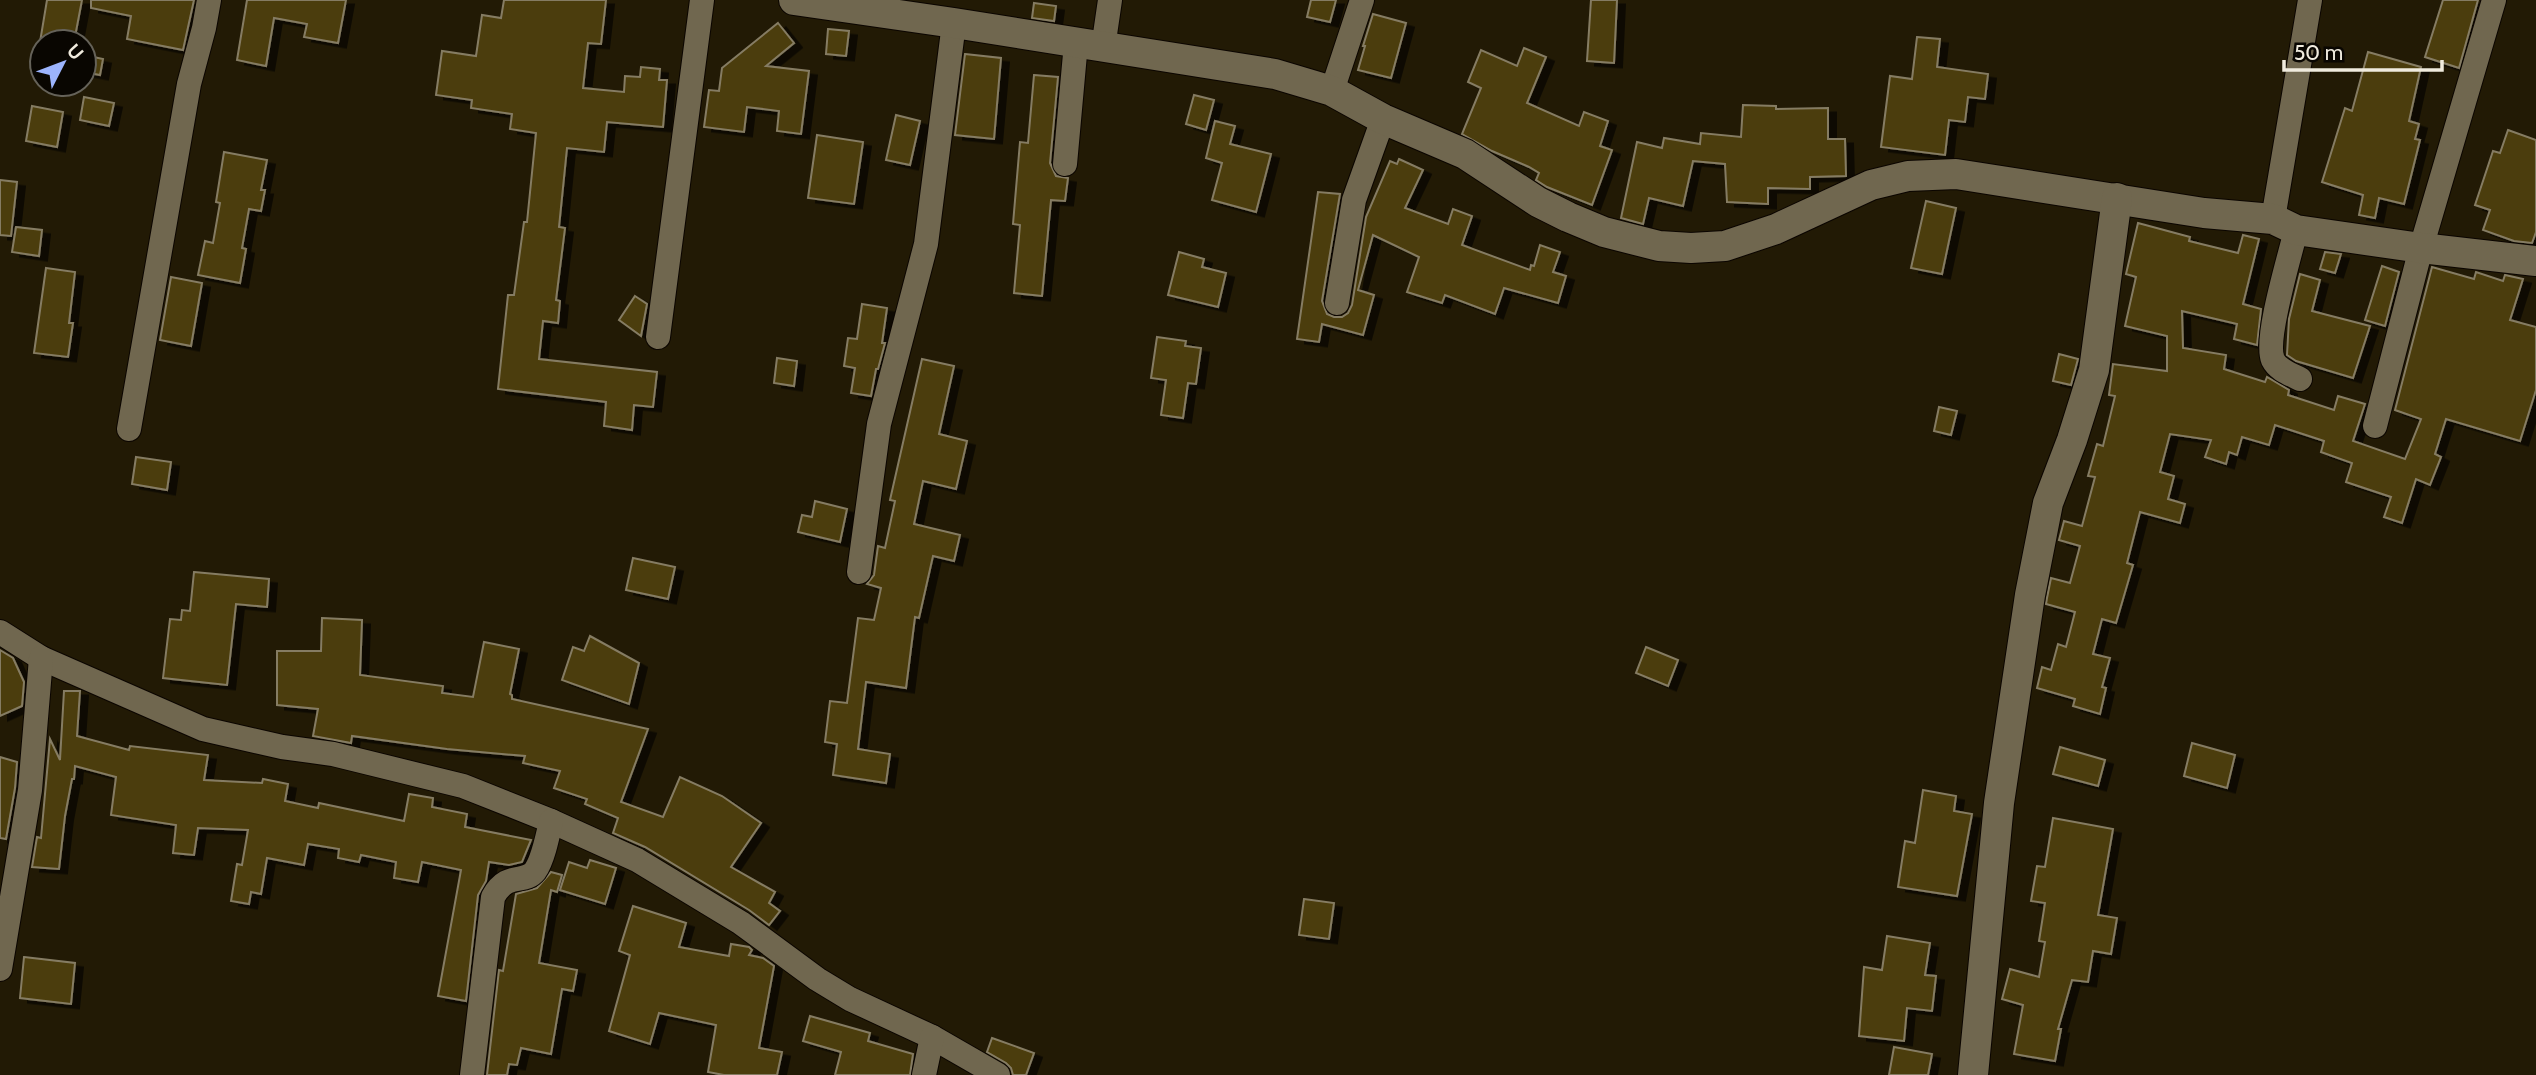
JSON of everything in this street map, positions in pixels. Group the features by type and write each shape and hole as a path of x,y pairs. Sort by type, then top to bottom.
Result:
{"street":[{"path":"129,429 189,84 209,0"},
{"path":"658,337 702,0"},
{"path":"794,0 1275,74 1332,91 1383,119 1465,154 1538,202 1568,217 1604,232 1660,246 1725,246 1748,240 1871,185 1908,176 1956,174 2204,214 2285,224 2421,248 2536,261"},
{"path":"1065,164 1089,45 1110,0"},
{"path":"1332,91 1362,0"},
{"path":"2300,379 2282,371 2274,360 2271,348 2311,0"},
{"path":"2375,426 2421,248 2494,0"},
{"path":"859,572 879,424 926,244 954,23"},
{"path":"1336,303 1354,200 1383,119"},
{"path":"1973,1075 1999,803 2030,595 2048,503 2080,418 2094,370 2117,198"},
{"path":"0,632 41,658 203,729 282,747 333,754 463,786 551,821 637,860 741,923 817,979 850,999 932,1037 998,1075"},
{"path":"0,969 30,790 41,658"},
{"path":"472,1075 493,897 500,885 511,878 528,876 535,871 551,821"},
{"path":"923,1075 932,1037"}],"building":[{"path":"47,0 82,0 77,28 42,28"},
{"path":"91,0 194,0 183,50 127,39 131,16 91,8"},
{"path":"247,0 346,0 338,43 304,37 307,24 274,18 266,66 237,60"},
{"path":"504,0 606,0 601,44 588,43 583,88 624,92 625,76 640,77 641,67 660,69 659,80 667,80 663,127 607,122 604,152 567,148 559,227 565,228 556,300 560,301 558,323 543,321 539,359 657,372 653,407 634,405 632,430 604,426 606,402 498,389 508,295 514,295 524,222 527,222 536,133 510,129 512,114 471,108 472,100 436,95 442,51 476,56 482,15 501,18"},
{"path":"1311,0 1336,0 1330,22 1307,17"},
{"path":"1591,0 1617,0 1614,63 1587,61"},
{"path":"2443,0 2478,0 2459,68 2425,57"},
{"path":"1034,3 1056,6 1054,21 1032,18"},
{"path":"1373,14 1406,23 1391,78 1358,70"},
{"path":"778,23 794,43 766,66 809,71 801,134 777,131 779,111 747,107 744,132 704,127 709,90 719,91 722,68"},
{"path":"828,29 849,31 846,56 826,54"},
{"path":"1917,37 1940,39 1937,67 1988,74 1985,99 1968,97 1965,122 1949,120 1945,155 1881,147 1890,76 1912,79"},
{"path":"1524,48 1546,57 1527,103 1579,126 1584,112 1608,121 1600,146 1612,150 1592,205 1547,187 1536,180 1539,173 1462,134 1481,88 1468,82 1481,50 1517,66"},
{"path":"2368,52 2421,67 2409,121 2419,124 2415,139 2420,140 2404,204 2379,198 2375,218 2359,215 2363,195 2322,182 2345,108 2352,111"},
{"path":"965,54 1001,58 994,139 955,135"},
{"path":"98,58 103,59 98,75"},
{"path":"1034,75 1058,77 1050,163 1056,176 1068,178 1065,201 1051,200 1042,296 1014,293 1020,225 1013,224 1020,142 1028,143"},
{"path":"1194,95 1214,100 1206,130 1186,124"},
{"path":"84,98 114,103 109,126 80,120"},
{"path":"1743,105 1776,106 1776,109 1828,108 1828,139 1845,139 1846,176 1810,177 1810,189 1768,188 1768,204 1727,202 1725,164 1693,161 1683,206 1649,198 1643,224 1621,218 1637,142 1662,148 1664,138 1700,144 1701,133 1741,137"},
{"path":"32,106 63,112 57,147 26,141"},
{"path":"896,115 920,121 910,165 886,160"},
{"path":"1215,121 1235,126 1230,144 1271,154 1256,212 1212,200 1222,163 1206,158"},
{"path":"2508,130 2536,140 2536,232 2532,243 2514,241 2483,230 2490,210 2475,205 2493,151 2500,153"},
{"path":"817,135 863,142 854,204 808,198"},
{"path":"224,152 267,160 261,190 265,190 261,211 249,209 242,248 246,249 240,283 198,275 205,241 213,243 220,203 216,202"},
{"path":"1399,159 1423,170 1405,208 1448,224 1453,209 1472,216 1462,245 1530,270 1531,265 1534,266 1540,245 1560,252 1553,272 1566,276 1558,303 1504,288 1495,314 1445,295 1442,303 1407,292 1419,257 1373,235 1358,290 1374,295 1363,335 1322,324 1319,342 1297,339 1318,192 1340,194 1322,301 1327,314 1342,317 1352,305 1366,217 1390,161 1397,164"},
{"path":"0,180 17,182 11,236 0,235"},
{"path":"1926,201 1956,208 1942,274 1911,268"},
{"path":"2138,223 2190,237 2189,241 2238,253 2243,235 2259,239 2243,304 2261,309 2257,345 2234,339 2237,324 2182,311 2183,348 2226,355 2224,369 2265,382 2267,377 2289,390 2288,395 2334,410 2338,396 2365,404 2353,441 2405,459 2421,419 2395,410 2432,267 2474,279 2476,272 2503,281 2505,275 2523,279 2510,320 2536,327 2536,390 2520,441 2446,419 2435,454 2441,457 2430,485 2416,479 2402,523 2384,517 2391,497 2346,482 2352,463 2321,452 2324,441 2275,425 2269,445 2242,437 2237,455 2229,452 2226,464 2205,457 2211,440 2170,434 2160,472 2174,476 2168,499 2185,504 2180,523 2140,512 2127,563 2133,565 2116,623 2102,619 2093,654 2110,658 2102,687 2106,688 2100,714 2073,706 2075,699 2037,688 2042,667 2051,670 2058,644 2066,647 2075,612 2046,604 2051,578 2070,583 2080,546 2059,540 2064,521 2082,526 2095,477 2088,476 2097,444 2103,446 2115,396 2109,395 2113,364 2167,371 2167,336 2125,326 2136,277 2126,274"},
{"path":"16,227 42,230 39,256 12,252"},
{"path":"1179,252 1204,259 1202,267 1226,273 1218,307 1168,295"},
{"path":"2325,252 2341,254 2335,273 2320,269"},
{"path":"2382,266 2399,272 2385,326 2365,320"},
{"path":"46,268 75,272 69,323 73,323 68,357 34,353"},
{"path":"2300,274 2320,280 2312,311 2370,326 2353,378 2296,361 2287,355 2289,319"},
{"path":"171,277 202,283 191,346 160,340"},
{"path":"635,296 647,304 641,336 619,320"},
{"path":"862,304 887,308 882,343 885,343 871,396 851,393 855,368 844,366 848,338 857,339"},
{"path":"1157,337 1186,341 1185,346 1201,348 1196,384 1188,383 1183,418 1161,415 1166,380 1151,378"},
{"path":"2059,354 2078,359 2071,385 2053,381"},
{"path":"777,358 797,361 794,386 774,383"},
{"path":"922,359 954,366 939,434 967,441 956,489 923,481 914,524 960,535 954,561 933,556 919,618 915,617 906,688 866,682 858,749 890,754 886,783 833,775 837,744 825,742 830,701 847,703 858,618 874,620 881,588 867,584 874,575 878,546 885,548 895,501 890,500"},
{"path":"1939,407 1957,411 1951,435 1934,431"},
{"path":"136,457 171,462 167,490 132,484"},
{"path":"815,501 847,509 840,542 798,532 802,515 812,517"},
{"path":"633,558 675,567 668,599 626,590"},
{"path":"194,572 269,579 267,607 236,604 227,685 163,678 170,619 181,620 182,610 190,611"},
{"path":"322,618 362,620 360,675 443,686 442,693 473,697 484,642 519,649 510,694 512,699 648,729 621,802 663,817 680,777 722,796 761,823 731,867 775,892 769,903 780,911 769,925 645,847 613,833 618,818 585,804 587,799 554,788 560,771 523,763 525,756 352,736 351,743 313,736 318,709 277,705 277,651 321,651"},
{"path":"590,636 639,663 629,704 562,680 573,647 584,651"},
{"path":"1646,647 1678,660 1668,686 1636,673"},
{"path":"0,650 13,658 24,682 22,706 0,716"},
{"path":"64,691 80,691 77,736 129,750 130,746 208,755 204,780 262,783 263,779 288,784 285,801 318,808 319,803 404,821 409,794 433,798 432,807 467,814 465,827 531,840 522,862 509,865 489,862 486,881 478,895 466,1001 438,996 461,870 422,862 418,882 394,878 396,862 361,855 359,862 338,858 339,849 308,844 304,865 267,858 261,894 251,892 249,904 231,901 237,864 242,865 248,830 198,828 194,855 173,853 176,825 111,815 116,777 75,766 65,816 59,869 32,867 37,837 41,838 50,739 60,760"},
{"path":"2192,743 2235,755 2227,788 2184,776"},
{"path":"2060,747 2105,760 2098,786 2053,774"},
{"path":"0,757 17,762 6,839 0,838"},
{"path":"1923,790 1956,796 1954,811 1972,814 1957,896 1898,887 1905,841 1915,843"},
{"path":"2053,818 2113,829 2098,915 2117,918 2111,954 2093,951 2088,982 2072,980 2058,1029 2061,1029 2055,1061 2014,1054 2023,1005 2002,999 2010,969 2039,977 2045,942 2039,941 2045,903 2031,901 2037,866 2045,867"},
{"path":"590,860 616,868 605,904 560,890 569,862 587,868"},
{"path":"551,872 562,875 557,892 551,890 539,963 577,970 573,991 562,989 551,1054 521,1048 517,1065 509,1064 507,1075 487,1075 499,970 503,971 516,894 537,888"},
{"path":"1304,899 1334,903 1329,939 1299,935"},
{"path":"633,906 686,923 679,947 729,956 731,944 749,947 752,950 749,955 763,958 774,966 759,1048 782,1052 777,1075 724,1075 708,1072 716,1025 659,1013 650,1044 609,1031 630,955 619,951"},
{"path":"1887,936 1930,943 1925,975 1936,976 1932,1011 1907,1008 1904,1041 1859,1036 1864,967 1882,970"},
{"path":"24,957 75,963 71,1004 20,998"},
{"path":"810,1016 870,1033 868,1041 913,1054 910,1075 835,1075 841,1052 803,1041"},
{"path":"992,1038 1034,1053 1026,1075 1013,1075 1006,1063 987,1052"},
{"path":"1894,1047 1932,1054 1928,1075 1889,1075"}]}
